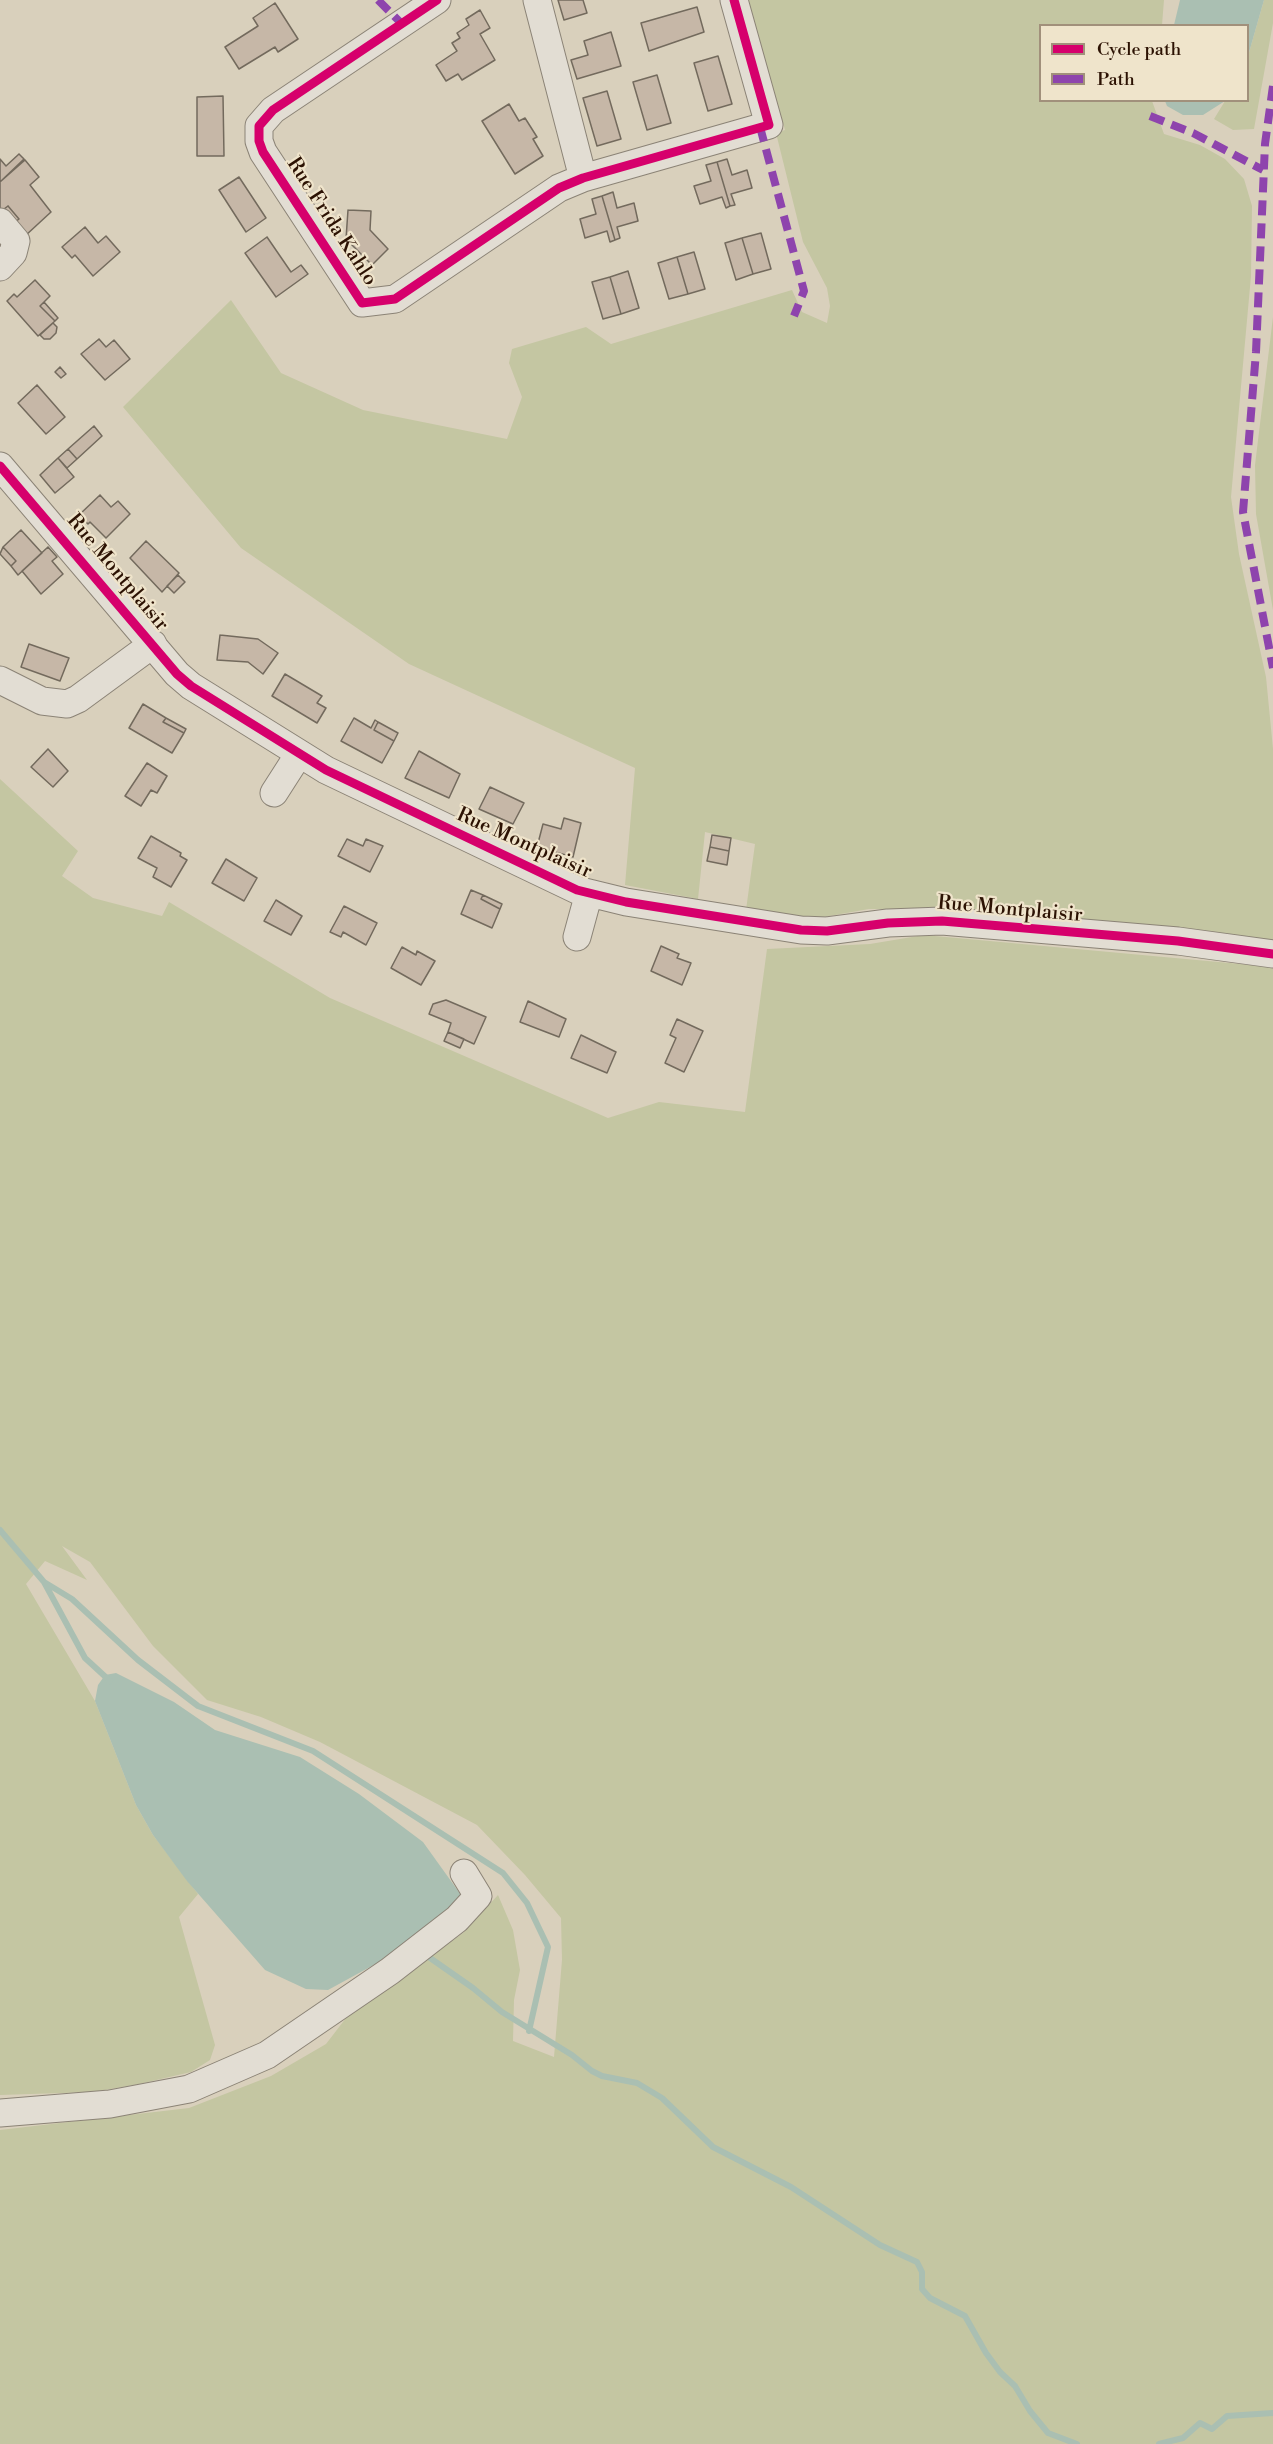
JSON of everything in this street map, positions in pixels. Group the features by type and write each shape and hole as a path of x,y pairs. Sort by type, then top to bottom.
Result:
{"street":[{"name":"Rue Frida Kahlo","path":"437,0 273,110 260,126 259,141 263,152 362,303 395,299 559,188 583,178"},
{"path":"537,0 583,178 769,125 734,0"},
{"path":"0,222 16,241 13,253 0,267"},
{"name":"Rue Montplaisir","path":"0,466 177,674 191,686 326,770 550,878 589,893 740,922 801,930 827,931 897,922 942,921 1178,941 1273,954"},
{"path":"0,680 42,701 67,704 78,699 153,644"},
{"path":"274,793 299,754"},
{"name":"Rue Montplaisir","path":"577,937 589,893"},
{"path":"0,2113 110,2104 189,2089 267,2055 407,1958 457,1919 478,1896 464,1873"}],"green space":[{"path":"748,0 1164,0 1162,24 1039,24 1039,102 1152,102 1164,134 1200,145 1225,159 1244,179 1252,206 1251,276 1231,497 1239,554 1266,677 1273,749 1273,940 1128,929 944,909 869,909 818,918 746,910 755,844 705,832 698,899 625,885 635,768 409,664 241,548 123,407 231,300 281,373 363,410 507,439 522,397 509,363 512,349 586,327 611,344 792,290 802,312 827,323 830,306 827,288 803,242 776,133 785,130"},
{"path":"1264,0 1273,0 1273,23 1254,129 1233,130 1214,119 1224,102 1249,102 1249,52"},
{"path":"1273,317 1273,610 1256,514 1255,465"},
{"path":"0,779 78,851 62,876 93,898 162,916 169,902 330,998 608,1118 659,1102 745,1112 767,949 870,944 924,935 1273,967 1273,2444 0,2444 0,2130 189,2108 271,2076 326,2044 346,2018 463,1933 498,1895 513,1930 520,1970 514,2000 513,2041 554,2057 562,1960 561,1918 525,1875 477,1825 320,1742 261,1717 207,1700 153,1646 90,1562 62,1546 87,1580 45,1561 26,1584 95,1701 136,1805 153,1835 198,1894 179,1917 215,2045 210,2060 191,2072 93,2092 0,2095"}],"shaded area":[{"path":"1180,0 1264,0 1249,52 1249,24 1174,24"},
{"path":"1166,102 1223,102 1203,115 1183,115 1167,106"},
{"path":"116,1673 174,1702 215,1730 300,1757 359,1794 423,1842 461,1895 456,1908 381,1961 328,1990 306,1989 265,1970 187,1881 153,1835 136,1805 95,1701 98,1685 105,1675"}],"building":[{"path":"558,0 583,0 587,13 564,20"},
{"path":"275,3 298,39 278,52 275,47 239,69 225,47 258,26 253,18"},
{"path":"697,7 704,32 649,51 641,23"},
{"path":"480,10 490,28 480,34 495,60 462,80 458,74 446,81 436,65 457,51 452,43 460,38 457,33 469,25 466,19"},
{"path":"611,32 621,66 577,79 571,60 588,55 584,41"},
{"path":"718,56 732,104 708,111 694,63"},
{"path":"657,75 671,123 647,130 633,82"},
{"path":"607,91 621,139 597,146 583,98"},
{"path":"223,96 224,156 197,156 197,97"},
{"path":"509,104 519,121 525,118 537,137 533,139 543,156 515,174 482,121"},
{"path":"19,154 24,159 0,182 0,159 6,166"},
{"path":"727,159 732,175 747,170 752,188 731,194 735,205 730,206 717,162"},
{"path":"25,160 39,177 30,185 51,212 25,236 14,223 19,219 8,206 3,210 0,208 0,182"},
{"path":"717,162 730,206 726,208 722,197 700,204 694,186 711,181 706,165"},
{"path":"239,177 266,218 246,232 219,190"},
{"path":"613,192 617,208 634,203 638,221 617,227 620,238 615,240 602,196"},
{"path":"602,196 615,240 610,242 607,231 585,238 580,219 596,214 592,199"},
{"path":"8,206 19,219 15,222 4,209"},
{"path":"348,210 371,211 370,230 388,249 372,265 346,239"},
{"path":"85,227 98,243 106,236 120,252 93,276 75,255 72,258 62,247"},
{"path":"761,233 771,269 753,274 742,238"},
{"path":"267,237 291,272 301,265 308,274 276,297 245,253"},
{"path":"742,238 753,274 736,280 725,243"},
{"path":"694,252 705,289 688,294 677,257"},
{"path":"677,257 688,294 669,299 658,263"},
{"path":"628,271 639,308 621,314 610,277"},
{"path":"610,277 621,314 603,319 592,282"},
{"path":"35,280 50,296 40,306 55,321 38,336 7,301 14,294 17,297"},
{"path":"44,302 58,318 55,321 40,306"},
{"path":"53,323 57,327 56,333 50,339 44,339 40,335"},
{"path":"99,339 106,347 114,340 130,359 105,380 81,354"},
{"path":"60,367 66,374 61,378 55,372"},
{"path":"37,385 65,417 46,434 18,403"},
{"path":"94,426 102,436 77,459 68,449"},
{"path":"68,449 77,459 67,468 58,458"},
{"path":"58,458 74,477 55,493 40,475"},
{"path":"100,495 111,507 118,501 130,514 106,538 90,522 88,524 79,515"},
{"path":"21,530 42,553 18,575 11,566 16,561 3,547"},
{"path":"146,541 179,573 162,592 130,558"},
{"path":"3,547 16,561 11,566 0,554"},
{"path":"48,547 57,557 52,561 63,574 41,594 22,571"},
{"path":"178,575 185,582 174,593 167,586"},
{"path":"220,635 258,639 278,653 263,674 248,662 217,660"},
{"path":"29,644 69,658 60,681 21,667"},
{"path":"285,674 322,696 317,703 326,708 317,723 272,696"},
{"path":"143,704 166,718 163,722 184,733 172,753 129,728"},
{"path":"166,718 186,729 184,733 163,722"},
{"path":"354,718 371,728 375,720 378,722 374,730 394,741 382,763 341,741"},
{"path":"378,722 398,733 394,741 374,730"},
{"path":"48,749 68,771 53,787 31,767"},
{"path":"419,751 460,774 449,798 405,778"},
{"path":"147,763 167,776 157,793 151,790 141,806 125,796"},
{"path":"490,787 524,803 513,824 479,809"},
{"path":"564,818 581,823 573,857 537,847 543,824 561,829"},
{"path":"712,835 731,838 729,851 710,847"},
{"path":"151,836 181,853 180,856 187,860 171,887 153,877 157,868 138,858"},
{"path":"347,839 363,846 366,839 383,846 370,872 338,856"},
{"path":"710,847 729,851 727,865 707,861"},
{"path":"226,859 257,878 244,901 212,883"},
{"path":"471,890 483,895 481,899 500,909 492,928 461,914"},
{"path":"483,895 502,904 500,909 481,899"},
{"path":"276,900 302,916 291,935 264,921"},
{"path":"344,906 377,923 366,945 343,932 341,937 330,932"},
{"path":"661,946 679,954 677,958 691,963 682,985 651,971"},
{"path":"402,947 416,955 417,951 435,961 421,985 391,968"},
{"path":"446,1000 486,1017 474,1044 448,1032 451,1023 429,1014 433,1004"},
{"path":"528,1001 566,1019 559,1037 520,1022"},
{"path":"677,1019 703,1031 684,1072 665,1063 676,1038 670,1035"},
{"path":"448,1032 464,1039 460,1048 444,1041"},
{"path":"581,1035 616,1052 607,1073 571,1058"}],"waterway":[{"path":"0,1530 44,1582 85,1658 110,1681"},
{"path":"44,1582 72,1599 138,1660 198,1706 313,1751 503,1873 527,1903 548,1947 529,2031"},
{"path":"423,1953 473,1988 502,2012 572,2055 592,2071 602,2076 637,2083 662,2098 713,2147 791,2187 880,2245 917,2262 922,2272 922,2289 930,2298 965,2316 986,2353 1000,2372 1015,2386 1030,2411 1048,2433 1077,2444"},
{"path":"1159,2444 1183,2438 1200,2423 1212,2429 1227,2416 1273,2413"}],"marked path":[{"path":"378,0 401,23"},
{"path":"1273,86 1265,144 1256,352 1243,512 1273,668"},
{"path":"1150,116 1193,133 1263,170"},
{"path":"760,127 804,291 794,316"}],"cycle path":[{"path":"437,0 273,110 259,126 259,141 263,152 362,303 395,299 559,188 583,178 769,125 734,0"},
{"path":"0,466 177,674 191,686 326,770 577,890 626,902 801,930 827,931 888,923 942,921 1178,941 1273,954"}]}
